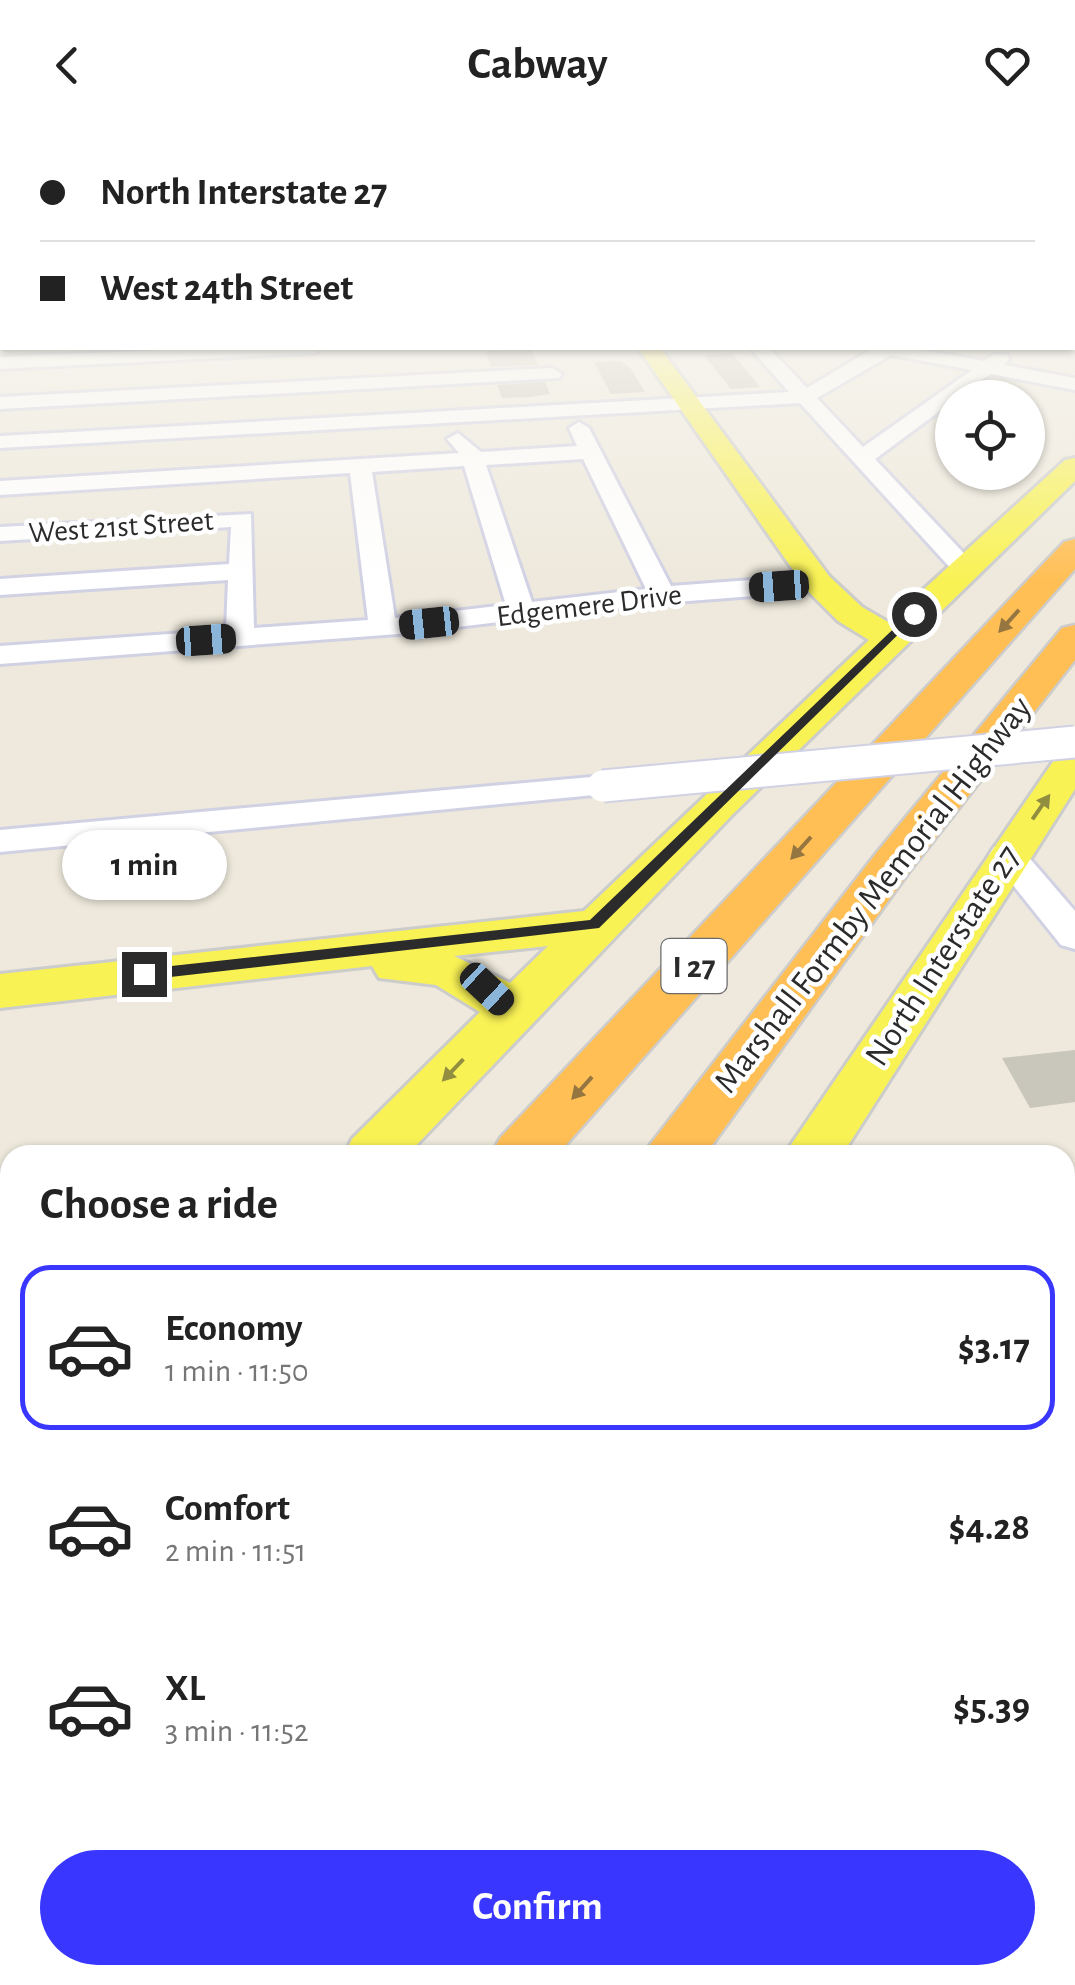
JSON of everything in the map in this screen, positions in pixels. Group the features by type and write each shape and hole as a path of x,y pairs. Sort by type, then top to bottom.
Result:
{"highway":[{"name":"Marshall Formby Memorial Highway","path":"530,1145 1075,549"},
{"name":"Marshall Formby Memorial Highway","path":"680,1145 892,862 1075,636"}],"main road":[{"path":"693,408 818,583 850,614 890,637"},
{"path":"382,1145 594,924 890,637 1075,466"},
{"name":"North Interstate 27","path":"818,1145 1006,855 1075,758"},
{"path":"0,990 594,924"},
{"path":"215,966 320,972 439,967 471,977 510,1011"}],"street":[{"path":"166,432 170,408"},
{"path":"0,442 619,408"},
{"path":"815,408 964,568"},
{"path":"862,458 933,408"},
{"path":"570,410 662,595"},
{"path":"448,416 453,433 474,459 522,613"},
{"path":"0,488 591,452"},
{"path":"360,466 383,628"},
{"name":"West 21st Street","path":"0,534 242,519 242,571"},
{"path":"0,588 242,571 240,637"},
{"name":"Edgemere Drive","path":"0,655 383,628 662,595 818,583"},
{"path":"0,841 1075,742"},
{"path":"1006,855 1075,880"},
{"path":"1006,855 1075,936"}],"building":[{"path":"1075,1050 1075,1102 1030,1108 1002,1058"}],"route":[{"path":"144,974 594,924 914,614"}]}
